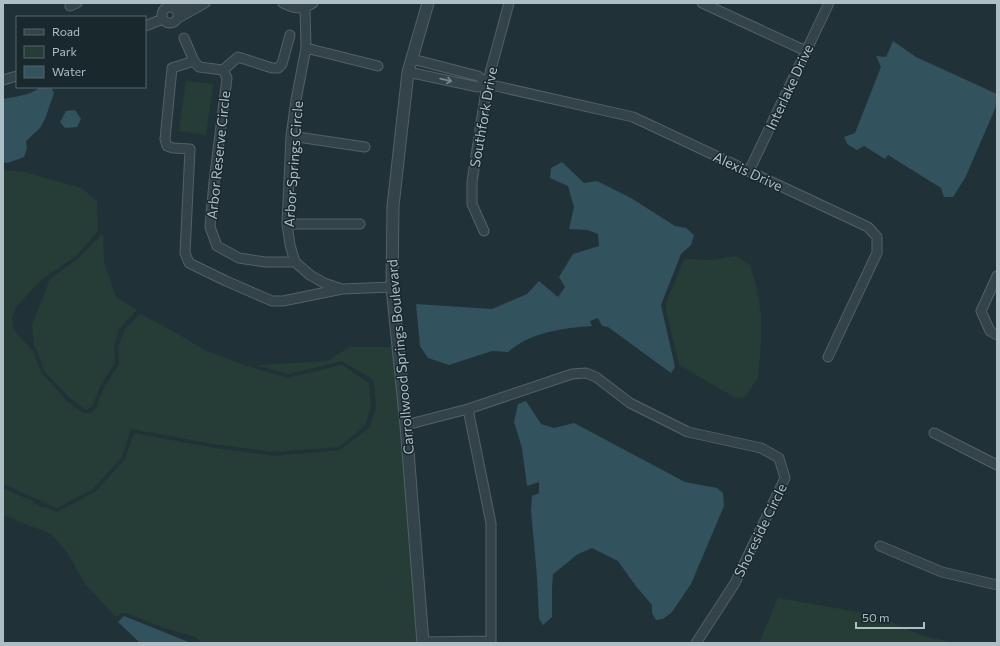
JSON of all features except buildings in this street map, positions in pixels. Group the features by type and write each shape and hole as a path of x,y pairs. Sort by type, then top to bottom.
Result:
{"street":[{"path":"163,19 162,13 165,8 170,6 175,8 186,4 204,3"},
{"path":"163,19 170,23 175,22 178,18 204,3"},
{"path":"283,3 291,7 305,8 313,3"},
{"name":"Carrollwood Springs Boulevard","path":"423,642 406,425 392,287 392,206 408,72 428,3"},
{"name":"Southfork Drive","path":"484,231 472,204 472,182 487,84 509,3"},
{"path":"702,3 806,51"},
{"name":"Interlake Drive","path":"749,171 829,3"},
{"path":"175,8 178,12 178,18"},
{"name":"Arbor Springs Circle","path":"295,262 286,224 291,136 306,48 305,8"},
{"path":"146,26 163,19"},
{"path":"184,38 194,61 199,67 225,74 238,57 272,68 278,68 282,64 290,35"},
{"path":"306,48 378,66"},
{"name":"Alexis Drive","path":"412,59 478,76 487,84 633,117 868,227 877,237 877,253 828,357"},
{"path":"194,61 172,68 165,139 167,146 173,148 190,149 185,253 189,263 272,301 283,302 343,289 392,287"},
{"name":"Alexis Drive","path":"408,72 478,87 487,84"},
{"name":"Arbor Reserve Circle","path":"225,74 210,227 217,246 239,258 265,262 295,262"},
{"path":"3,80 16,76"},
{"path":"291,136 364,147"},
{"path":"286,224 360,224"},
{"path":"295,262 310,275 324,283 343,289"},
{"path":"997,276 981,311 990,331 997,335"},
{"name":"Shoreside Circle","path":"406,425 468,409 572,374 586,373 596,377 630,404 688,432 761,448 779,458 785,478 735,583 696,643"},
{"path":"423,642 491,642 491,523 468,409"},
{"path":"934,433 997,465"},
{"path":"880,546 942,572 997,585"}],"green space":[{"path":"186,81 213,84 206,135 179,131"},
{"path":"3,170 25,172 81,188 97,201 98,231 76,256 41,280 16,307 12,318 13,328 33,351 41,372 67,401 85,414 91,413 96,408 104,388 119,364 118,347 125,329 140,314 173,331 206,351 250,367 288,378 342,365 369,383 371,407 365,426 339,447 274,452 214,444 131,429 122,457 93,489 57,508 3,484"},
{"path":"103,233 104,262 116,297 137,310 120,328 114,345 115,363 100,386 93,405 86,410 70,398 44,371 37,350 34,346 32,325 50,279 79,258"},
{"path":"736,256 750,265 757,289 761,315 761,342 758,378 744,398 734,397 679,365 666,310 666,303 684,259 712,260"},
{"path":"349,347 393,347 401,425 418,643 202,643 196,637 167,629 126,613 122,613 117,617 85,584 66,551 51,534 3,515 3,488 32,501 40,507 45,507 57,512 96,491 125,459 134,433 214,448 275,456 340,450 369,428 376,409 374,382 372,379 342,361 288,374 257,365 328,361"},
{"path":"778,598 876,615 920,635 955,643 759,643"}],"water":[{"path":"893,41 916,57 997,94 995,109 965,178 953,197 944,197 941,188 888,155 885,159 864,146 857,150 847,144 844,137 855,133 881,67 876,56 886,57"},
{"path":"39,88 52,88 54,93 45,119 40,128 26,141 27,148 24,157 8,163 3,162 3,99 27,94"},
{"path":"75,110 81,119 77,127 65,128 60,122 66,111"},
{"path":"562,162 584,183 597,181 631,198 675,226 686,228 694,235 691,245 681,254 661,305 675,367 671,373 608,327 602,326 598,318 590,321 592,326 548,332 517,345 508,352 492,351 449,365 428,358 420,346 416,304 492,309 527,294 539,281 558,297 565,287 559,277 573,254 599,246 598,234 588,230 569,229 574,207 568,186 550,178 551,168"},
{"path":"526,401 541,424 554,428 574,423 685,482 717,488 723,493 724,506 691,584 672,612 663,619 656,620 652,613 652,605 635,585 618,561 592,548 578,554 553,574 552,617 543,625 539,619 531,510 532,496 539,493 539,482 527,486 522,448 514,422 518,404"},
{"path":"124,616 191,643 140,643 118,622"}]}
